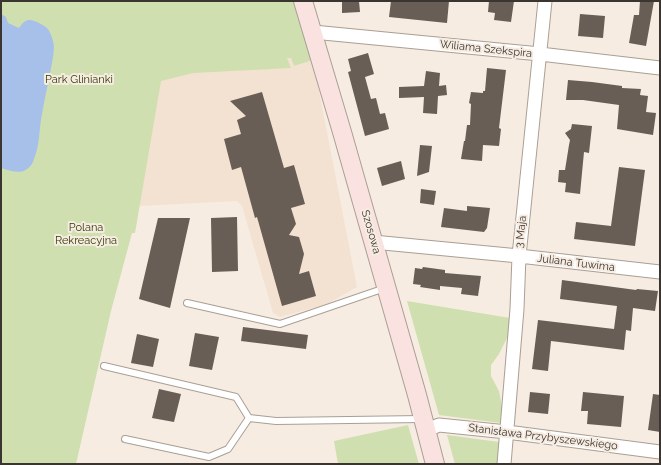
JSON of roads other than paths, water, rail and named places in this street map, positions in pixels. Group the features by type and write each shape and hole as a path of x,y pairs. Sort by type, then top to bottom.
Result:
{"street":[{"name":"Szosowa","path":"303,1 386,287 435,464"},
{"name":"3 Maja","path":"504,464 517,309 519,256 546,1"},
{"name":"Wiliama Szekspira","path":"313,32 540,54 660,68"},
{"name":"Juliana Tuwima","path":"373,242 519,256 660,272"},
{"name":"Stanisława Przybyszewskiego","path":"425,424 507,432 660,452"}],"lane":[{"path":"187,303 280,324 386,287"},
{"path":"104,366 236,397 249,418"},
{"path":"249,418 276,421 425,424"},
{"path":"125,439 209,457 228,449 249,418"}],"water":[{"path":"1,14 6,17 8,23 19,28 25,21 28,20 42,24 49,31 54,44 54,52 43,107 36,154 31,166 21,172 14,172 1,168"}],"park label":[{"name":"Park Glinianki","path":"79,80"},
{"name":"Polana Rekreacyjna","path":"86,234"}]}
